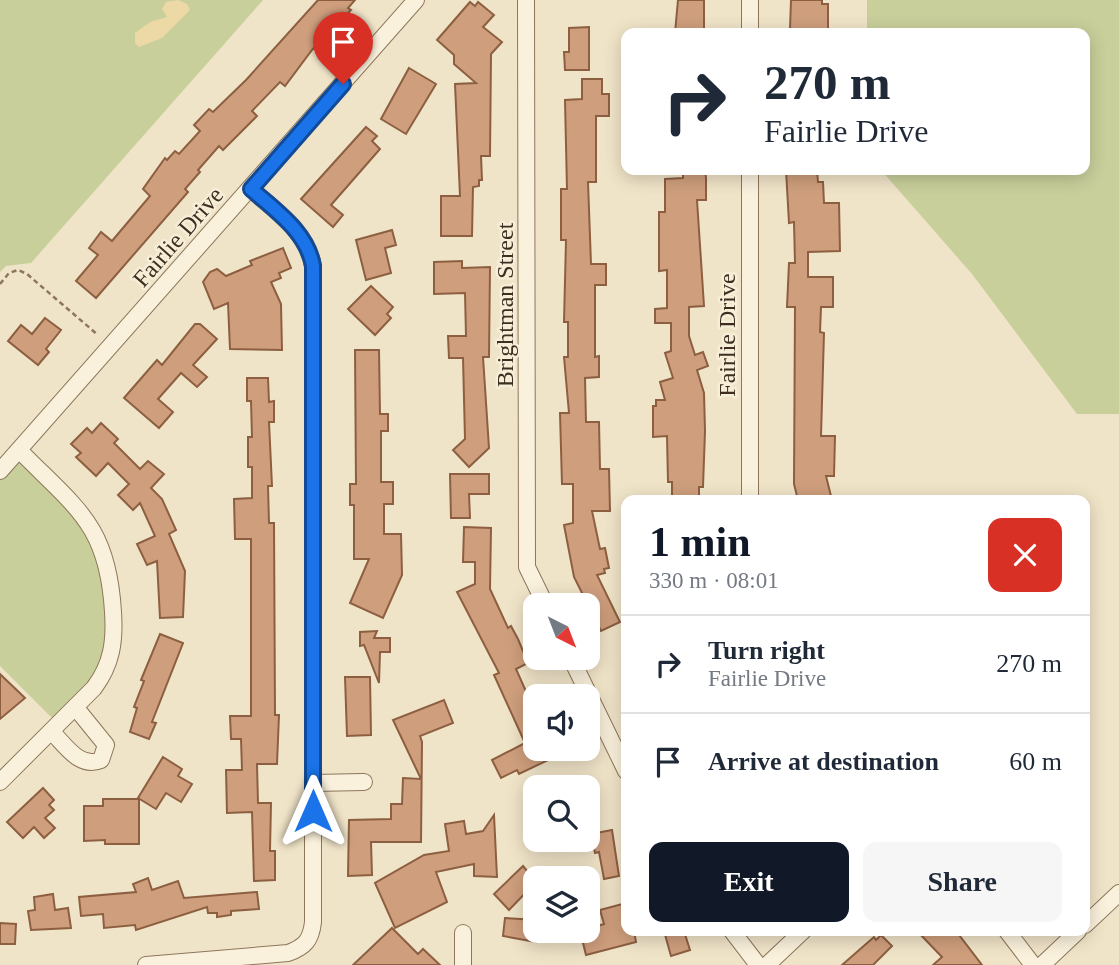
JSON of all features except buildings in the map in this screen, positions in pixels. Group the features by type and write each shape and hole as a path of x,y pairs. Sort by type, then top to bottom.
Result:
{"street":[{"name":"Fairlie Drive","path":"0,471 416,0"},
{"name":"Brightman Street","path":"526,0 527,567 540,593"},
{"path":"750,0 750,28"},
{"name":"Fairlie Drive","path":"750,175 750,495"},
{"path":"146,965 276,954 304,945 311,938 313,266 310,253 298,232 251,189"},
{"path":"0,782 76,708 105,673 112,653 112,594 106,556 85,516 20,451"},
{"path":"577,670 621,761"},
{"path":"52,732 81,761 92,764 101,760 106,745 103,737 76,708"},
{"path":"313,783 364,782"},
{"path":"1090,920 1119,893"},
{"path":"463,933 463,965"},
{"path":"736,936 758,965"},
{"path":"767,965 798,936"},
{"path":"1011,936 1033,965"},
{"path":"1042,965 1073,936"}],"path":[{"path":"0,284 9,273 18,270 27,274 111,347"}],"green space":[{"path":"0,0 263,0 31,263 6,266 0,272"},
{"path":"867,0 1119,0 1119,414 1077,414 972,274 885,175 1090,175 1090,28 867,28"},
{"path":"20,451 97,534 112,653 59,725 0,666 0,471"}],"sand":[{"path":"178,0 187,4 190,10 162,38 139,47 135,43 135,33 150,22 167,17 162,9 166,2"}],"route":[{"path":"313,811 313,266 310,253 298,232 251,189 343,84"}]}
